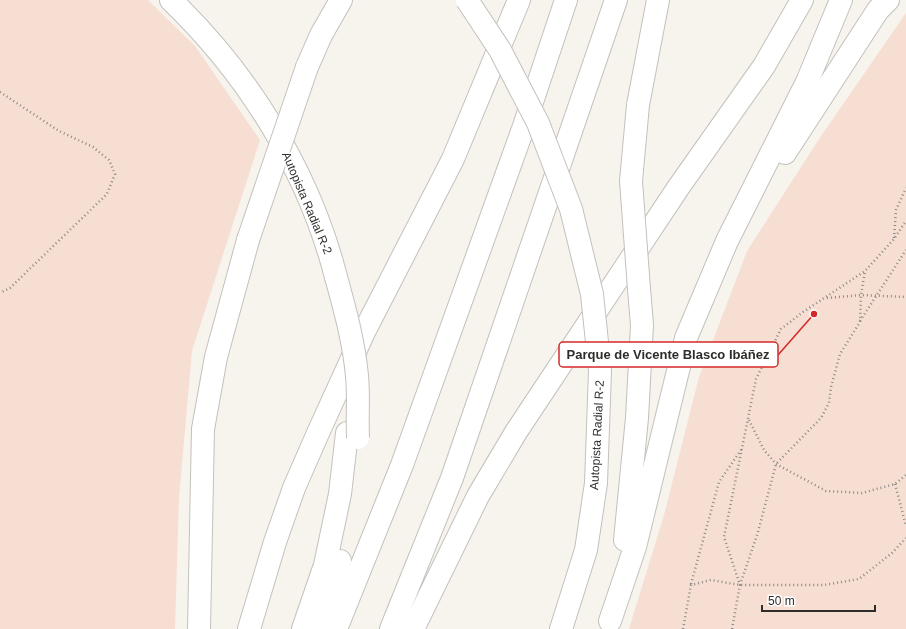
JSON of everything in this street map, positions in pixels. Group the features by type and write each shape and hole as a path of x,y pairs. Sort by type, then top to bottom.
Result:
{"highway":[{"name":"Autopista Radial R-2","path":"171,0 194,22 232,67 269,121 305,191 331,258 349,324 354,349 357,378 352,435 356,466 345,542 322,629"},
{"path":"199,629 203,429 216,357 248,240 307,67 321,35 341,0"},
{"name":"Autopista Radial R-2","path":"467,0 500,50 538,123 571,209 592,294 600,372 596,483 586,550 561,629"},
{"path":"249,629 275,542 294,488 364,332 453,159 519,0"},
{"path":"336,629 402,465 524,126 566,0"},
{"path":"391,629 452,478 616,0"},
{"path":"608,625 628,523 637,426 642,325 631,181 638,105 658,0"},
{"path":"413,629 478,496 516,432 678,188 764,66 802,0"},
{"path":"608,625 636,547 686,338 727,241 807,82 841,0"},
{"path":"727,241 878,10 888,0"},
{"path":"303,629 325,565 352,435"}],"path":[{"path":"0,92 59,131 93,147 109,160 115,174 107,194 10,288 0,293"},
{"path":"894,239 896,210 906,188"},
{"path":"740,585 724,536 756,379 782,329 803,312 827,298 865,271 894,239 906,221"},
{"path":"732,629 740,585 758,532 776,464 821,418 829,403 831,386 840,354 906,250"},
{"path":"860,322 861,295 865,271"},
{"path":"827,298 861,295 906,297"},
{"path":"748,419 764,450 776,464 826,492 862,493 895,484 906,475"},
{"path":"683,629 691,585 719,482 742,448"},
{"path":"895,484 906,526"},
{"path":"691,585 711,580 740,585 824,585 858,579 892,553 906,538"}],"shaded area":[{"path":"0,0 148,0 195,46 260,140 192,351 179,498 175,629 0,629"},
{"path":"906,13 906,629 629,629 664,515 699,377 747,251 821,136"}],"place":[{"name":"Parque de Vicente Blasco Ibáñez","path":"814,314"}]}
